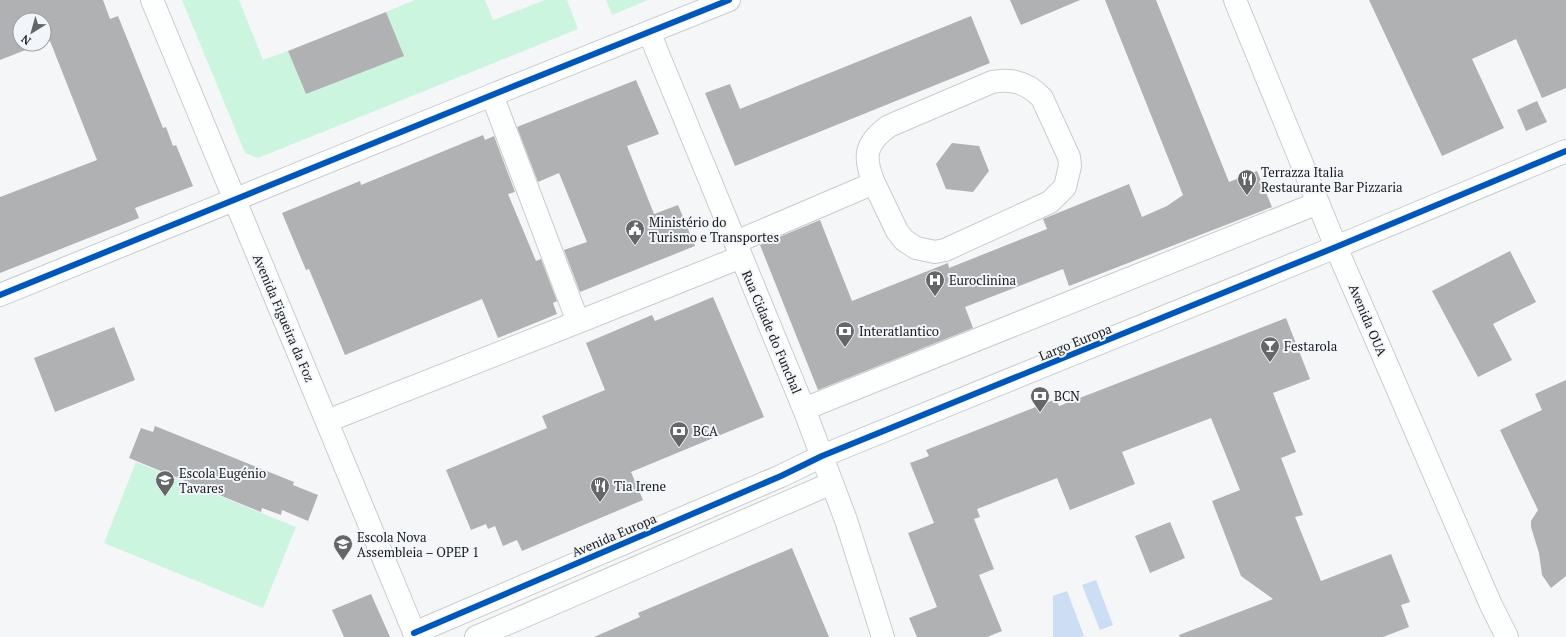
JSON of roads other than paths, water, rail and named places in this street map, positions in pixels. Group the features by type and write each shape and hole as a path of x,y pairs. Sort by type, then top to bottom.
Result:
{"street":[{"name":"Avenida Figueira da Foz","path":"152,0 199,110 234,200 415,635"},
{"path":"0,295 729,0"},
{"name":"Avenida OUA","path":"1235,0 1336,247 1488,598 1507,637"},
{"name":"Rua Cidade do Funchal","path":"649,32 804,409 832,483 883,637"},
{"path":"1004,80 1024,84 1034,90 1042,98 1068,157 1070,166 1065,187 1050,202 945,250 935,252 920,249 904,240 897,231 874,183 867,166 867,158 869,148 881,132 889,126 992,82 1004,80"},
{"path":"492,95 578,322"},
{"name":"Largo Europa","path":"822,456 1336,247 1566,151"},
{"path":"327,421 578,322 738,249 874,183"},
{"path":"804,409 1318,203"},
{"name":"Avenida Europa","path":"415,635 781,476 822,456"},
{"path":"476,637 832,483"}],"water":[{"path":"1096,580 1113,625 1100,630 1082,585"},
{"path":"1067,591 1084,636 1053,637 1053,596"}],"place":[{"name":"Terrazza Italia Restaurante Bar Pizzaria","path":"1247,196"},
{"name":"Ministério do Turismo e Transportes","path":"635,246"},
{"name":"Euroclinina","path":"935,297"},
{"name":"Interatlantico","path":"845,348"},
{"name":"Festarola","path":"1270,363"},
{"name":"BCN","path":"1040,413"},
{"name":"BCA","path":"679,448"},
{"name":"Escola Eugénio Tavares","path":"165,497"},
{"name":"Tia Irene","path":"600,503"},
{"name":"Escola Nova Assembleia – OPEP 1","path":"343,561"}]}
